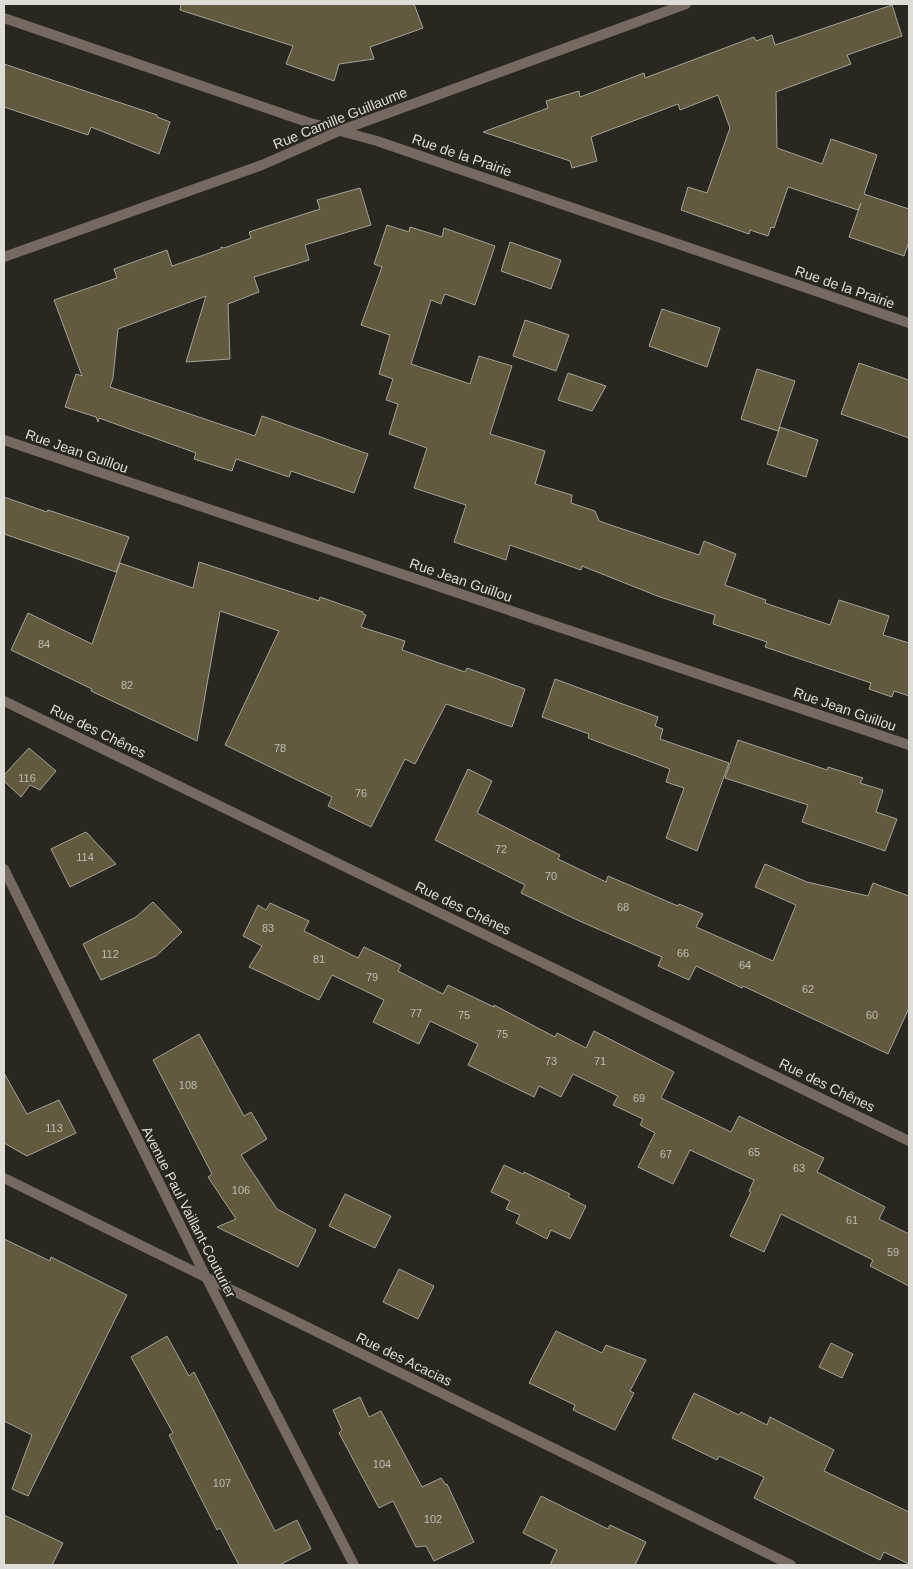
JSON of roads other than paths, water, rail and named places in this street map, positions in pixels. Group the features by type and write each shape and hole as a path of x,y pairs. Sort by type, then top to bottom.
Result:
{"street":[{"name":"Rue Camille Guillaume","path":"4,257 262,165 339,131 686,4"},
{"name":"Rue de la Prairie","path":"4,18 307,122 378,141 909,323"},
{"name":"Rue Jean Guillou","path":"4,440 909,745"},
{"name":"Rue des Chênes","path":"4,701 909,1141"},
{"name":"Avenue Paul Vaillant-Couturier","path":"4,869 206,1277 354,1565"},
{"name":"Rue des Acacias","path":"4,1178 791,1565"}]}
